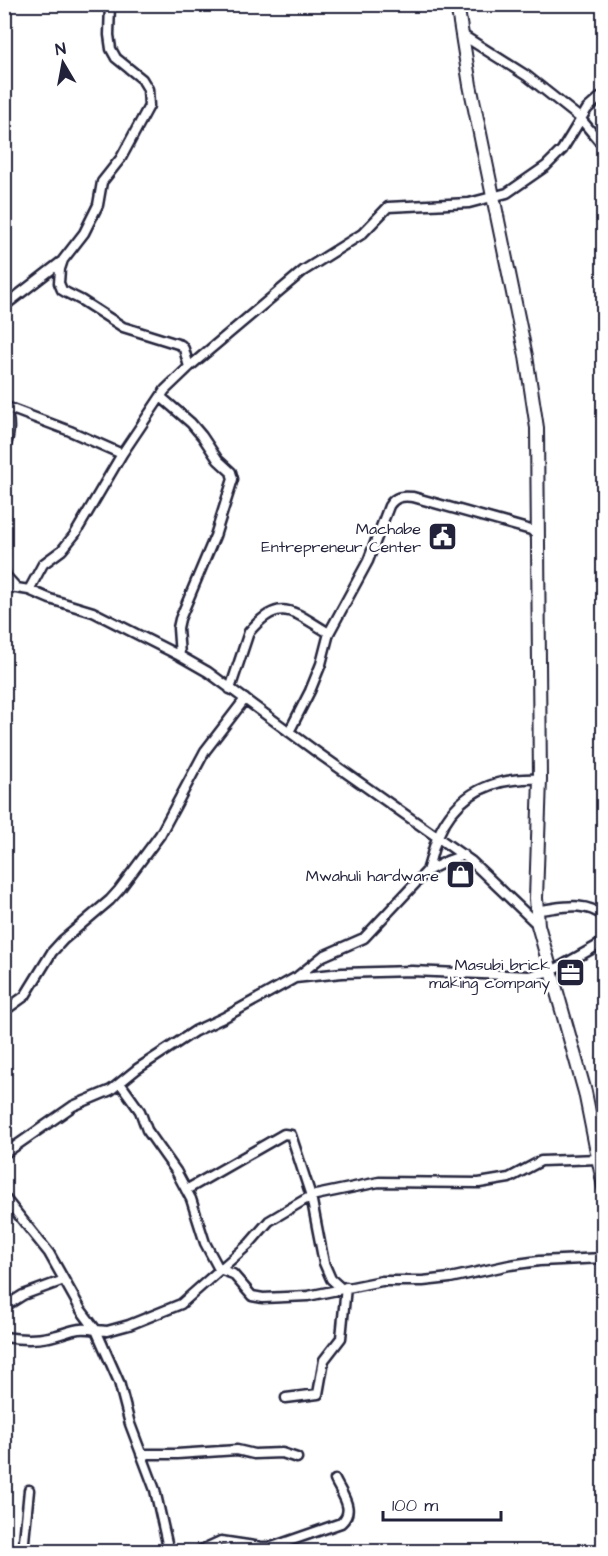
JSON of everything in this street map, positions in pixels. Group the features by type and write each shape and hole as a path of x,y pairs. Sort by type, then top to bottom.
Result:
{"street":[{"path":"4,306 63,260 84,233 98,205 102,182 122,158 149,106 148,89 142,79 116,58 111,49 110,4"},
{"path":"457,4 464,36 470,85 526,356 537,428 540,779 538,925 585,1092 603,1187"},
{"path":"464,36 527,76 580,118 603,147"},
{"path":"29,590 43,564 62,550 75,534 122,454 161,397 189,367 303,271 362,234 388,207 469,203 507,193 546,166 565,146 580,118 603,94"},
{"path":"63,260 59,283 62,290 123,327 181,345 189,367"},
{"path":"161,397 191,423 215,457 231,472 233,478 215,536 180,619 178,628 180,656"},
{"path":"4,406 60,426 122,454"},
{"path":"4,406 8,414 9,432 4,450"},
{"path":"289,732 313,684 329,633 368,561 389,506 396,498 413,497 531,530 539,537"},
{"path":"4,516 4,558"},
{"path":"4,570 15,586"},
{"path":"4,586 29,590 93,612 208,672 464,855 538,925"},
{"path":"230,689 249,632 275,611 288,610 329,633"},
{"path":"4,1011 25,996 56,947 118,890 160,835 205,751 245,699"},
{"path":"427,871 438,837 452,813 464,801 485,787 509,780 540,779"},
{"path":"4,1154 73,1106 111,1090 137,1069 195,1031 295,978 323,956 367,935 427,871 464,855"},
{"path":"537,910 581,905 603,916"},
{"path":"295,978 342,973 412,971 519,977 551,970 603,942"},
{"path":"120,1083 140,1111 147,1130 176,1171 194,1206 205,1243 219,1269"},
{"path":"186,1190 242,1156 287,1134 294,1137 311,1196 324,1263 331,1279 343,1288"},
{"path":"4,1337 47,1338 75,1328 107,1331 173,1308 186,1300 249,1245 269,1221 311,1196 380,1182 479,1183 509,1178 541,1161 599,1159"},
{"path":"4,1197 49,1253 81,1310 96,1330 119,1382 130,1424 155,1490 170,1551"},
{"path":"219,1269 228,1270 248,1292 256,1297 308,1296 382,1281 423,1281 539,1261 603,1258"},
{"path":"4,1307 23,1295 64,1280"},
{"path":"286,1398 318,1394 324,1360 340,1338 343,1288"},
{"path":"75,1328 81,1310"},
{"path":"141,1454 237,1450 254,1454 282,1453 297,1458"},
{"path":"197,1551 221,1541 272,1547 341,1522 348,1515 349,1509 335,1480"},
{"path":"26,1551 24,1541 29,1490"}],"place":[{"name":"Machabe Entrepreneur Center","path":"442,537"},
{"name":"Mwahuli hardware","path":"460,875"},
{"name":"Masubi brick making company","path":"571,973"}]}
